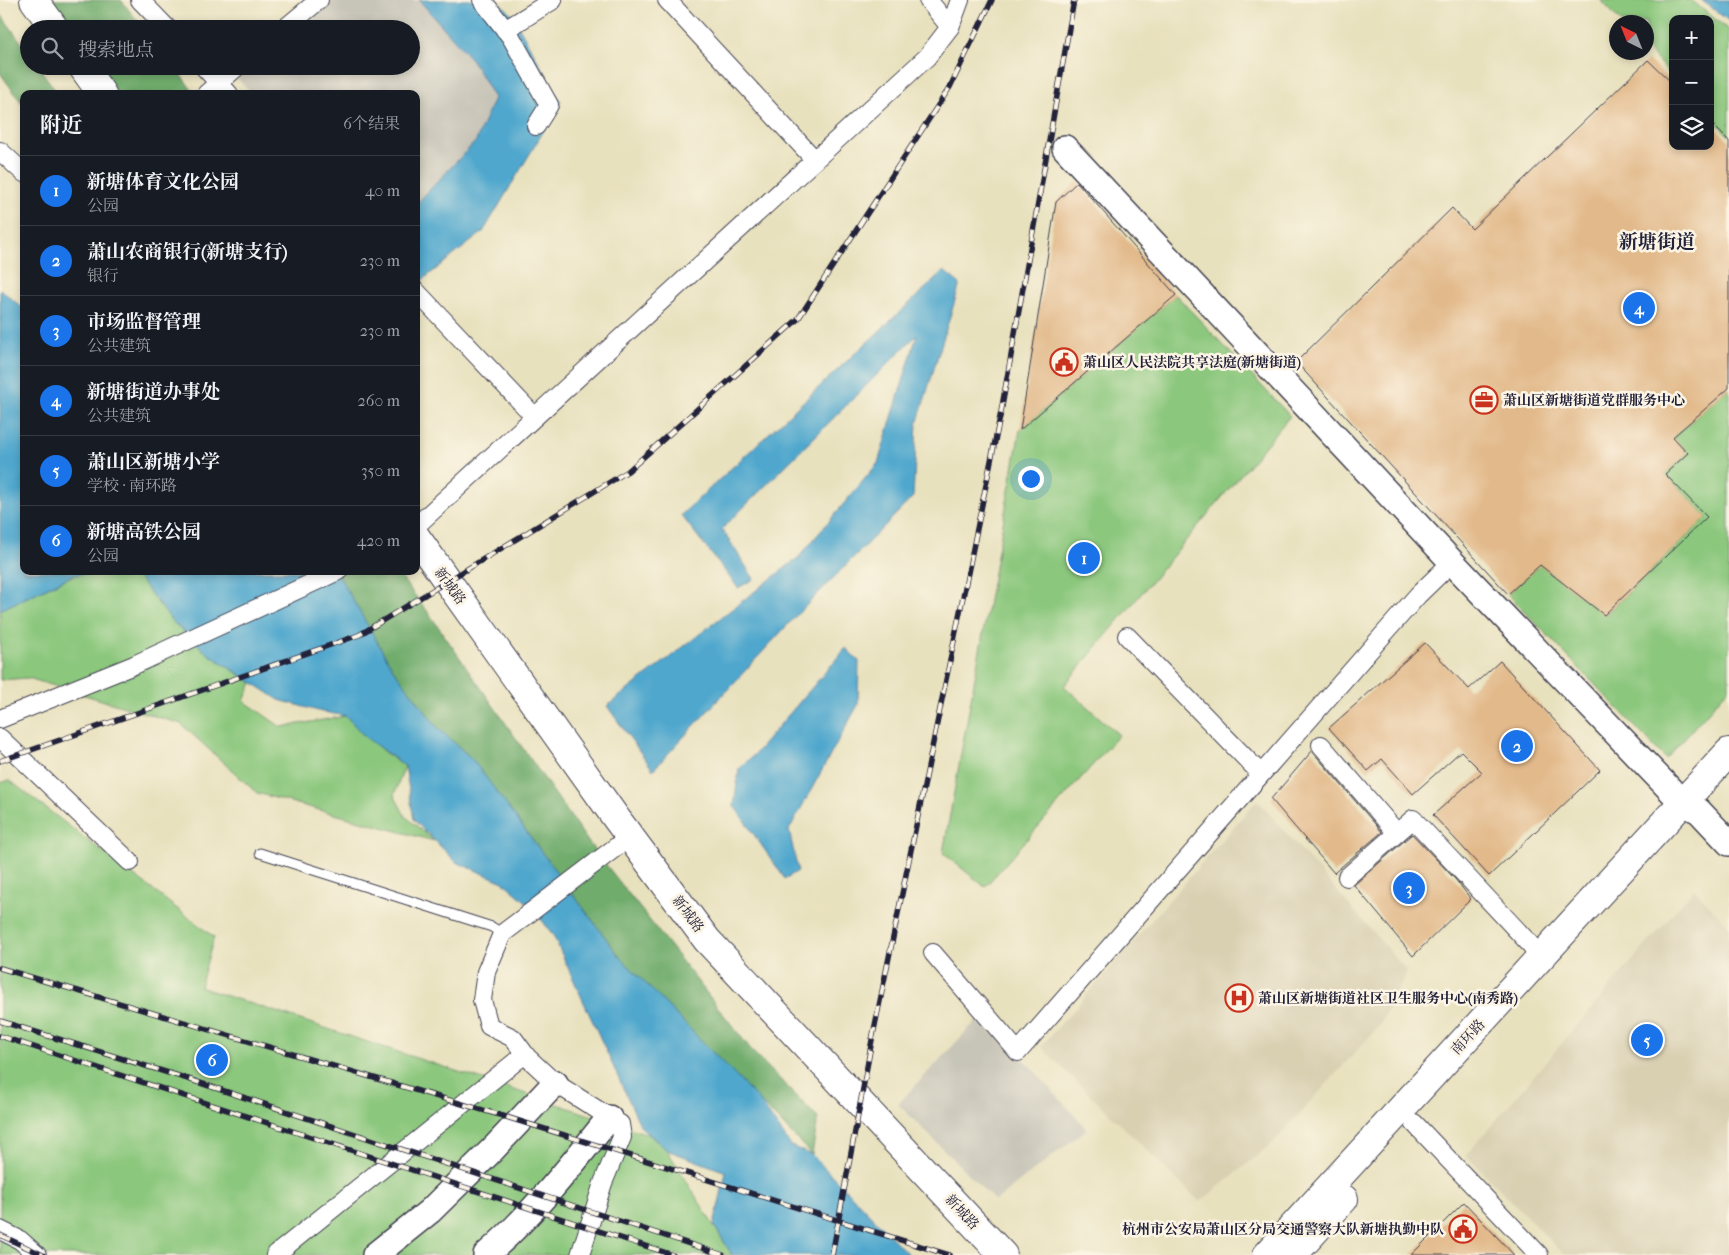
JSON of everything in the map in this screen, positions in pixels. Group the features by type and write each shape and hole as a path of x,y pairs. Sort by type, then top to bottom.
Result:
{"main road":[{"path":"18,0 32,20"},
{"path":"34,0 48,20"},
{"path":"72,75 83,90"},
{"path":"88,75 99,90"},
{"name":"新城路","path":"420,543 616,818 707,940 1003,1255"},
{"name":"新城路","path":"420,566 697,948 985,1255"},
{"name":"南环路","path":"1293,1255 1414,1123 1691,807 1729,752"},
{"name":"南环路","path":"1266,1255 1542,956 1691,807 1729,778"}],"street":[{"path":"140,0 159,20"},
{"path":"295,20 319,0"},
{"path":"482,0 511,37 549,105 536,126"},
{"path":"505,30 554,0"},
{"path":"667,0 815,160"},
{"path":"928,0 950,28"},
{"path":"420,522 927,57 950,28 960,0"},
{"path":"209,75 218,90 230,75"},
{"path":"1064,148 1452,562 1691,807 1729,843"},
{"path":"0,151 20,169"},
{"path":"420,295 535,417"},
{"path":"933,953 1018,1052 1418,595 1452,562"},
{"path":"0,719 134,665 329,575"},
{"path":"1127,636 1261,774"},
{"path":"0,738 130,862"},
{"path":"1321,745 1397,833"},
{"path":"1347,877 1413,819 1542,956"},
{"path":"580,1255 603,1183 622,1137 620,1124 555,1083 524,1054 513,1038 489,1026 482,1000 486,972 502,934 620,844"},
{"path":"276,1255 524,1054"},
{"path":"375,1255 430,1210 494,1148 555,1083"},
{"path":"486,1255 557,1183 609,1118"},
{"path":"1414,1123 1538,1255"},
{"path":"0,1230 20,1240 37,1255"}],"lane":[{"path":"260,853 492,928 502,934"}],"shaded area":[{"path":"334,0 419,0 472,60 494,98 476,141 420,200 420,90 248,90 238,79 243,75 420,75 420,20 310,20"},
{"name":"萧山区新塘街道社区卫生服务中心(南秀路)","path":"1257,800 1407,971 1380,1025 1273,1143 1200,1202 1041,1047"},
{"path":"1694,889 1729,926 1729,1255 1565,1255 1466,1155"},
{"path":"977,1020 1028,1064 1087,1129 995,1201 898,1104"}],"green space":[{"path":"51,0 121,0 137,20 65,20"},
{"path":"1601,0 1691,0 1710,15 1669,15 1669,73 1654,57 1654,15 1615,15"},
{"path":"0,13 20,41 20,75 44,75 55,90 20,90 20,100 0,73"},
{"path":"1714,18 1729,30 1729,136 1714,120"},
{"path":"105,75 181,75 192,90 115,90"},
{"path":"1176,295 1290,416 1064,686 1119,735 985,887 943,853 1020,430"},
{"path":"1729,388 1729,688 1666,759 1508,594 1540,565 1605,615 1707,517 1665,474 1688,453 1673,437"},
{"path":"74,575 132,575 138,577 172,621 207,653 252,683 244,701 281,727 346,716 384,752 405,766 394,795 405,816 434,841 257,793 181,724 28,678 0,680 0,610"},
{"path":"338,575 399,575 428,612 589,843 753,1052 818,1118 812,1155 619,956 473,760 438,728 393,669"},
{"path":"9,780 214,937 200,987 648,1134 667,1150 732,1255 0,1255 0,783"}],"water":[{"path":"419,0 496,0 511,13 561,102 483,232 420,282 420,200 476,141 494,98 472,60"},
{"path":"1701,0 1729,0 1729,21"},
{"path":"944,271 960,284 917,424 913,497 795,617 653,770 607,706 799,557 878,463 917,335 722,529 754,579 738,588 681,515"},
{"path":"0,289 20,306 20,575 73,575 0,610"},
{"path":"132,575 338,575 393,669 438,728 473,760 619,956 759,1100 791,1146 812,1155 909,1255 732,1255 714,1225 726,1172 667,1150 641,1127 553,935 531,906 503,882 456,862 414,820 405,766 365,737 346,716 318,711 279,700 207,653 172,621 138,577"},
{"path":"846,648 859,661 858,705 789,830 798,871 785,879 734,806 739,768 754,755"}],"building":[{"name":"萧山区新塘街道党群服务中心","path":"1648,60 1669,80 1669,150 1714,150 1714,126 1729,141 1729,388 1673,437 1688,453 1665,474 1707,517 1604,615 1540,565 1508,594 1296,362 1452,208 1472,229"},
{"name":"萧山区人民法院共享法庭(新塘街道)","path":"1077,182 1176,295 1020,430 1056,202"},
{"path":"1425,643 1469,689 1500,661 1600,770 1489,876 1433,815 1482,772 1461,751 1413,794 1382,759 1368,771 1329,728"},
{"path":"1312,751 1382,832 1334,873 1271,799"},
{"path":"1412,834 1455,879 1471,899 1413,956 1354,885"},
{"name":"杭州市公安局萧山区分局交通警察大队新塘执勤中队","path":"1464,1202 1514,1255 1411,1255"}],"railway":[{"path":"0,761 359,635 628,471 798,319 950,87 992,0"},
{"path":"832,1255 872,1040 1001,412 1074,0"},
{"path":"0,968 503,1116 949,1255"},
{"path":"0,1021 188,1079 723,1255"},
{"path":"0,1036 673,1255"},
{"path":"0,1235 43,1255"}],"place":[{"name":"新塘街道办事处","path":"1639,308"},
{"name":"萧山区人民法院共享法庭(新塘街道)","path":"1064,362"},
{"name":"萧山区新塘街道党群服务中心","path":"1484,400"},
{"name":"新塘体育文化公园","path":"1084,558"},
{"name":"萧山农商银行(新塘支行)","path":"1517,746"},
{"name":"市场监督管理","path":"1409,888"},
{"name":"萧山区新塘街道社区卫生服务中心(南秀路)","path":"1239,998"},
{"name":"萧山区新塘小学","path":"1647,1040"},
{"name":"新塘高铁公园","path":"212,1060"},
{"name":"杭州市公安局萧山区分局交通警察大队新塘执勤中队","path":"1463,1229"}],"district":[{"name":"新塘街道","path":"1657,242"}]}
